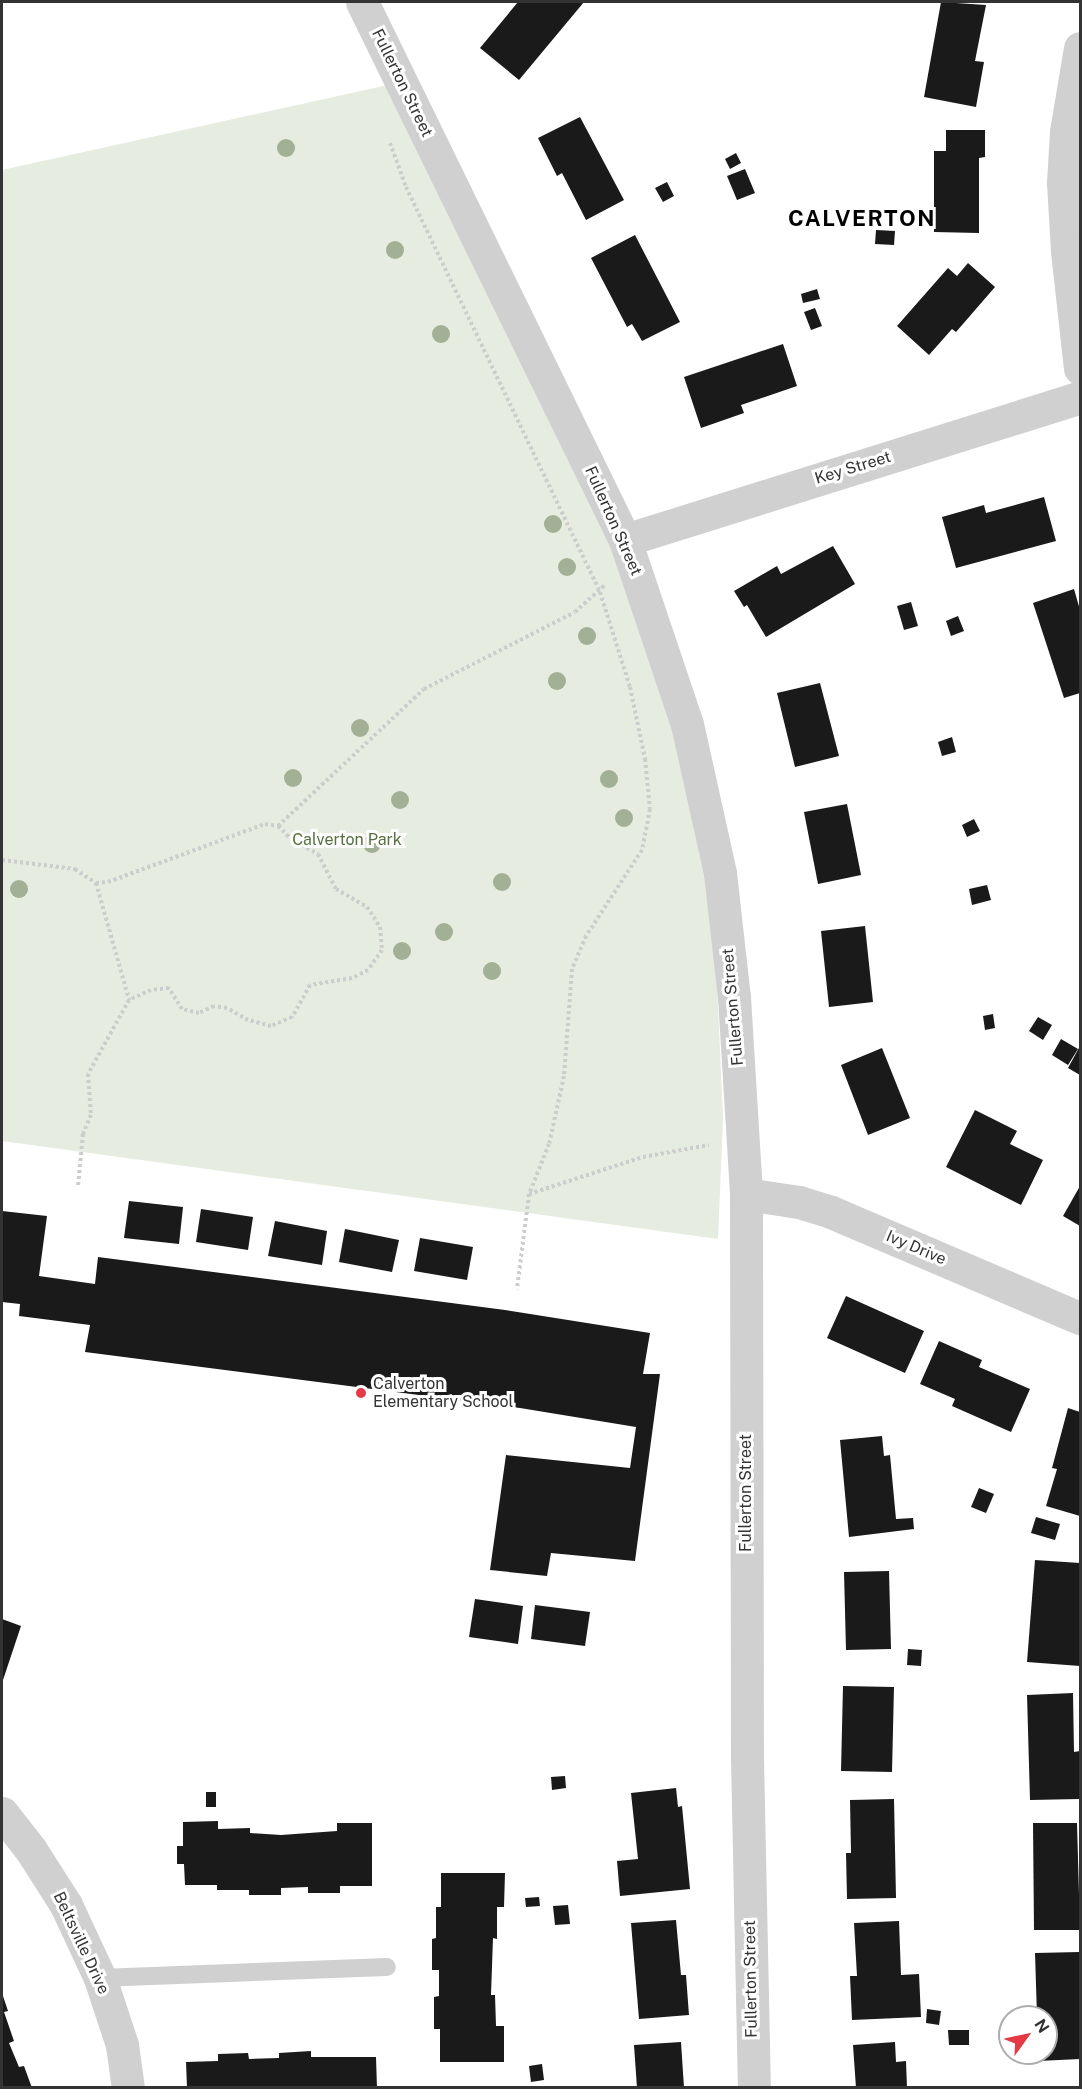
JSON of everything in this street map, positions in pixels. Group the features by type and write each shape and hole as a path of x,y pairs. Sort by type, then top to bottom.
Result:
{"street":[{"name":"Fullerton Street","path":"362,2 625,540 687,724 720,873 734,997 746,1194 747,1758 753,2088"},
{"path":"1080,48 1066,132 1063,183 1066,251 1080,368"},
{"name":"Key Street","path":"625,540 1080,397"},
{"name":"Ivy Drive","path":"746,1194 799,1202 831,1212 1080,1318"},
{"name":"Beltsville Drive","path":"2,1813 31,1850 66,1905 100,1978 122,2045 128,2088"}],"lane":[{"path":"100,1978 387,1967"}],"path":[{"path":"388,134 406,187 600,592 630,687 645,759 650,809 642,850 586,936 572,969 564,1076 549,1144 529,1194 517,1289"},
{"path":"278,826 424,689 575,612 600,592 612,578"},
{"path":"2,860 75,869 96,883 108,882 265,824 278,826 291,839 318,854 336,889 367,908 381,927 382,950 368,970 352,978 310,985 292,1017 271,1026 248,1020 227,1008 214,1006 199,1013 182,1009 169,988 151,990 129,1000 88,1074 91,1115 84,1134 78,1186"},
{"path":"96,883 129,1000"},
{"path":"529,1194 643,1157 716,1143"}],"green space":[{"name":"Calverton Park","path":"388,85 609,542 665,693 707,882 716,960 723,1119 718,1239 2,1141 2,170"}],"building":[{"path":"518,2 584,2 519,80 480,48"},
{"path":"941,2 986,5 975,61 984,62 976,107 924,97"},
{"path":"580,117 624,200 586,220 562,173 557,176 538,138"},
{"path":"946,130 985,130 985,157 979,158 979,233 934,232 934,151 946,151"},
{"path":"736,153 741,163 730,169 725,159"},
{"path":"745,169 755,193 737,200 727,176"},
{"path":"667,182 674,196 663,202 655,188"},
{"path":"876,230 895,231 894,245 875,244"},
{"path":"635,235 680,322 642,341 632,324 627,327 591,258"},
{"path":"968,263 995,287 956,332 952,329 929,355 897,326 948,268 957,276"},
{"path":"817,289 820,299 803,303 801,294"},
{"path":"815,308 822,326 811,330 804,312"},
{"path":"783,344 797,386 741,405 744,413 701,428 684,377"},
{"path":"1044,497 1056,541 956,568 942,517 984,505 986,513"},
{"path":"833,546 855,584 766,637 747,605 744,607 734,591 777,566 781,574"},
{"path":"1074,589 1080,610 1080,693 1064,698 1033,603"},
{"path":"911,602 918,626 904,630 897,606"},
{"path":"958,616 964,631 951,636 946,621"},
{"path":"820,683 839,756 795,767 777,693"},
{"path":"952,737 956,752 942,756 938,742"},
{"path":"847,804 861,875 818,884 804,812"},
{"path":"974,819 980,831 967,837 962,825"},
{"path":"987,885 991,900 972,905 969,889"},
{"path":"865,926 873,1002 829,1007 821,931"},
{"path":"993,1014 995,1028 985,1030 983,1016"},
{"path":"1038,1017 1052,1025 1043,1040 1029,1031"},
{"path":"1061,1039 1078,1049 1068,1065 1052,1055"},
{"path":"1080,1046 1080,1075 1068,1068"},
{"path":"882,1048 910,1118 868,1135 841,1065"},
{"path":"975,1110 1017,1131 1010,1144 1043,1160 1021,1205 946,1167"},
{"path":"1080,1186 1080,1226 1063,1216"},
{"path":"129,1201 183,1207 179,1244 124,1238"},
{"path":"201,1209 253,1217 248,1250 196,1242"},
{"path":"2,1211 47,1216 39,1276 95,1284 98,1257 505,1310 650,1333 643,1374 660,1374 635,1561 551,1553 547,1576 490,1570 506,1455 630,1468 636,1427 520,1408 85,1352 90,1325 19,1316 20,1304 2,1302"},
{"path":"275,1221 327,1231 322,1265 268,1256"},
{"path":"345,1229 399,1240 392,1272 339,1262"},
{"path":"420,1238 473,1247 467,1280 414,1271"},
{"path":"846,1296 924,1331 905,1373 827,1338"},
{"path":"939,1341 982,1360 979,1367 1030,1389 1011,1432 952,1406 955,1399 920,1384"},
{"path":"1068,1408 1080,1412 1080,1516 1046,1506 1057,1469 1052,1468"},
{"path":"882,1436 884,1456 890,1455 896,1519 913,1518 914,1529 849,1537 840,1440"},
{"path":"979,1488 994,1494 986,1513 971,1507"},
{"path":"1036,1517 1060,1524 1055,1540 1031,1533"},
{"path":"1035,1560 1080,1563 1080,1666 1027,1662"},
{"path":"889,1571 891,1649 846,1650 844,1572"},
{"path":"475,1599 523,1606 518,1644 469,1637"},
{"path":"535,1605 590,1612 585,1646 531,1639"},
{"path":"2,1619 21,1626 2,1683"},
{"path":"908,1649 922,1650 921,1666 907,1665"},
{"path":"843,1686 894,1687 892,1772 841,1771"},
{"path":"1073,1693 1074,1752 1080,1751 1080,1799 1030,1800 1027,1695"},
{"path":"565,1776 566,1788 552,1790 551,1777"},
{"path":"676,1788 678,1807 682,1806 690,1889 620,1896 617,1861 638,1859 631,1793"},
{"path":"206,1792 216,1792 216,1807 206,1807"},
{"path":"894,1799 896,1898 847,1899 846,1853 851,1853 850,1800"},
{"path":"218,1821 218,1829 250,1828 250,1833 281,1835 337,1831 337,1823 372,1823 372,1886 340,1886 340,1893 308,1893 308,1887 281,1888 281,1895 249,1895 249,1890 217,1890 217,1885 185,1885 184,1864 177,1864 177,1846 183,1846 183,1822"},
{"path":"1033,1823 1077,1823 1080,1930 1034,1930"},
{"path":"441,1873 505,1873 504,1907 497,1907 497,1939 493,1938 491,1995 495,1995 496,2026 504,2026 504,2062 440,2062 440,2029 434,2029 434,1997 439,1996 439,1970 432,1970 432,1939 436,1938 436,1907 441,1907"},
{"path":"539,1897 540,1906 526,1907 525,1898"},
{"path":"568,1905 570,1924 555,1925 553,1906"},
{"path":"676,1920 681,1975 686,1975 689,2015 639,2019 631,1923"},
{"path":"899,1921 901,1975 919,1974 921,2017 852,2020 850,1976 857,1976 854,1923"},
{"path":"1080,1952 1080,2059 1058,2060 1058,2005 1037,2005 1035,1953"},
{"path":"2,1993 8,2011 4,2012 14,2041 9,2043 19,2067 24,2066 32,2088 2,2088"},
{"path":"927,2009 941,2011 939,2025 926,2023"},
{"path":"948,2030 969,2030 969,2045 949,2045"},
{"path":"681,2042 684,2088 637,2088 634,2045"},
{"path":"895,2042 896,2062 906,2061 907,2088 856,2088 853,2045"},
{"path":"311,2051 311,2057 376,2057 377,2088 187,2088 186,2062 218,2061 218,2054 248,2053 249,2059 279,2058 279,2053"},
{"path":"542,2064 544,2080 531,2082 529,2066"}],"place":[{"name":"Calverton Elementary School","path":"361,1393"}],"district":[{"name":"CALVERTON","path":"862,219"}]}
